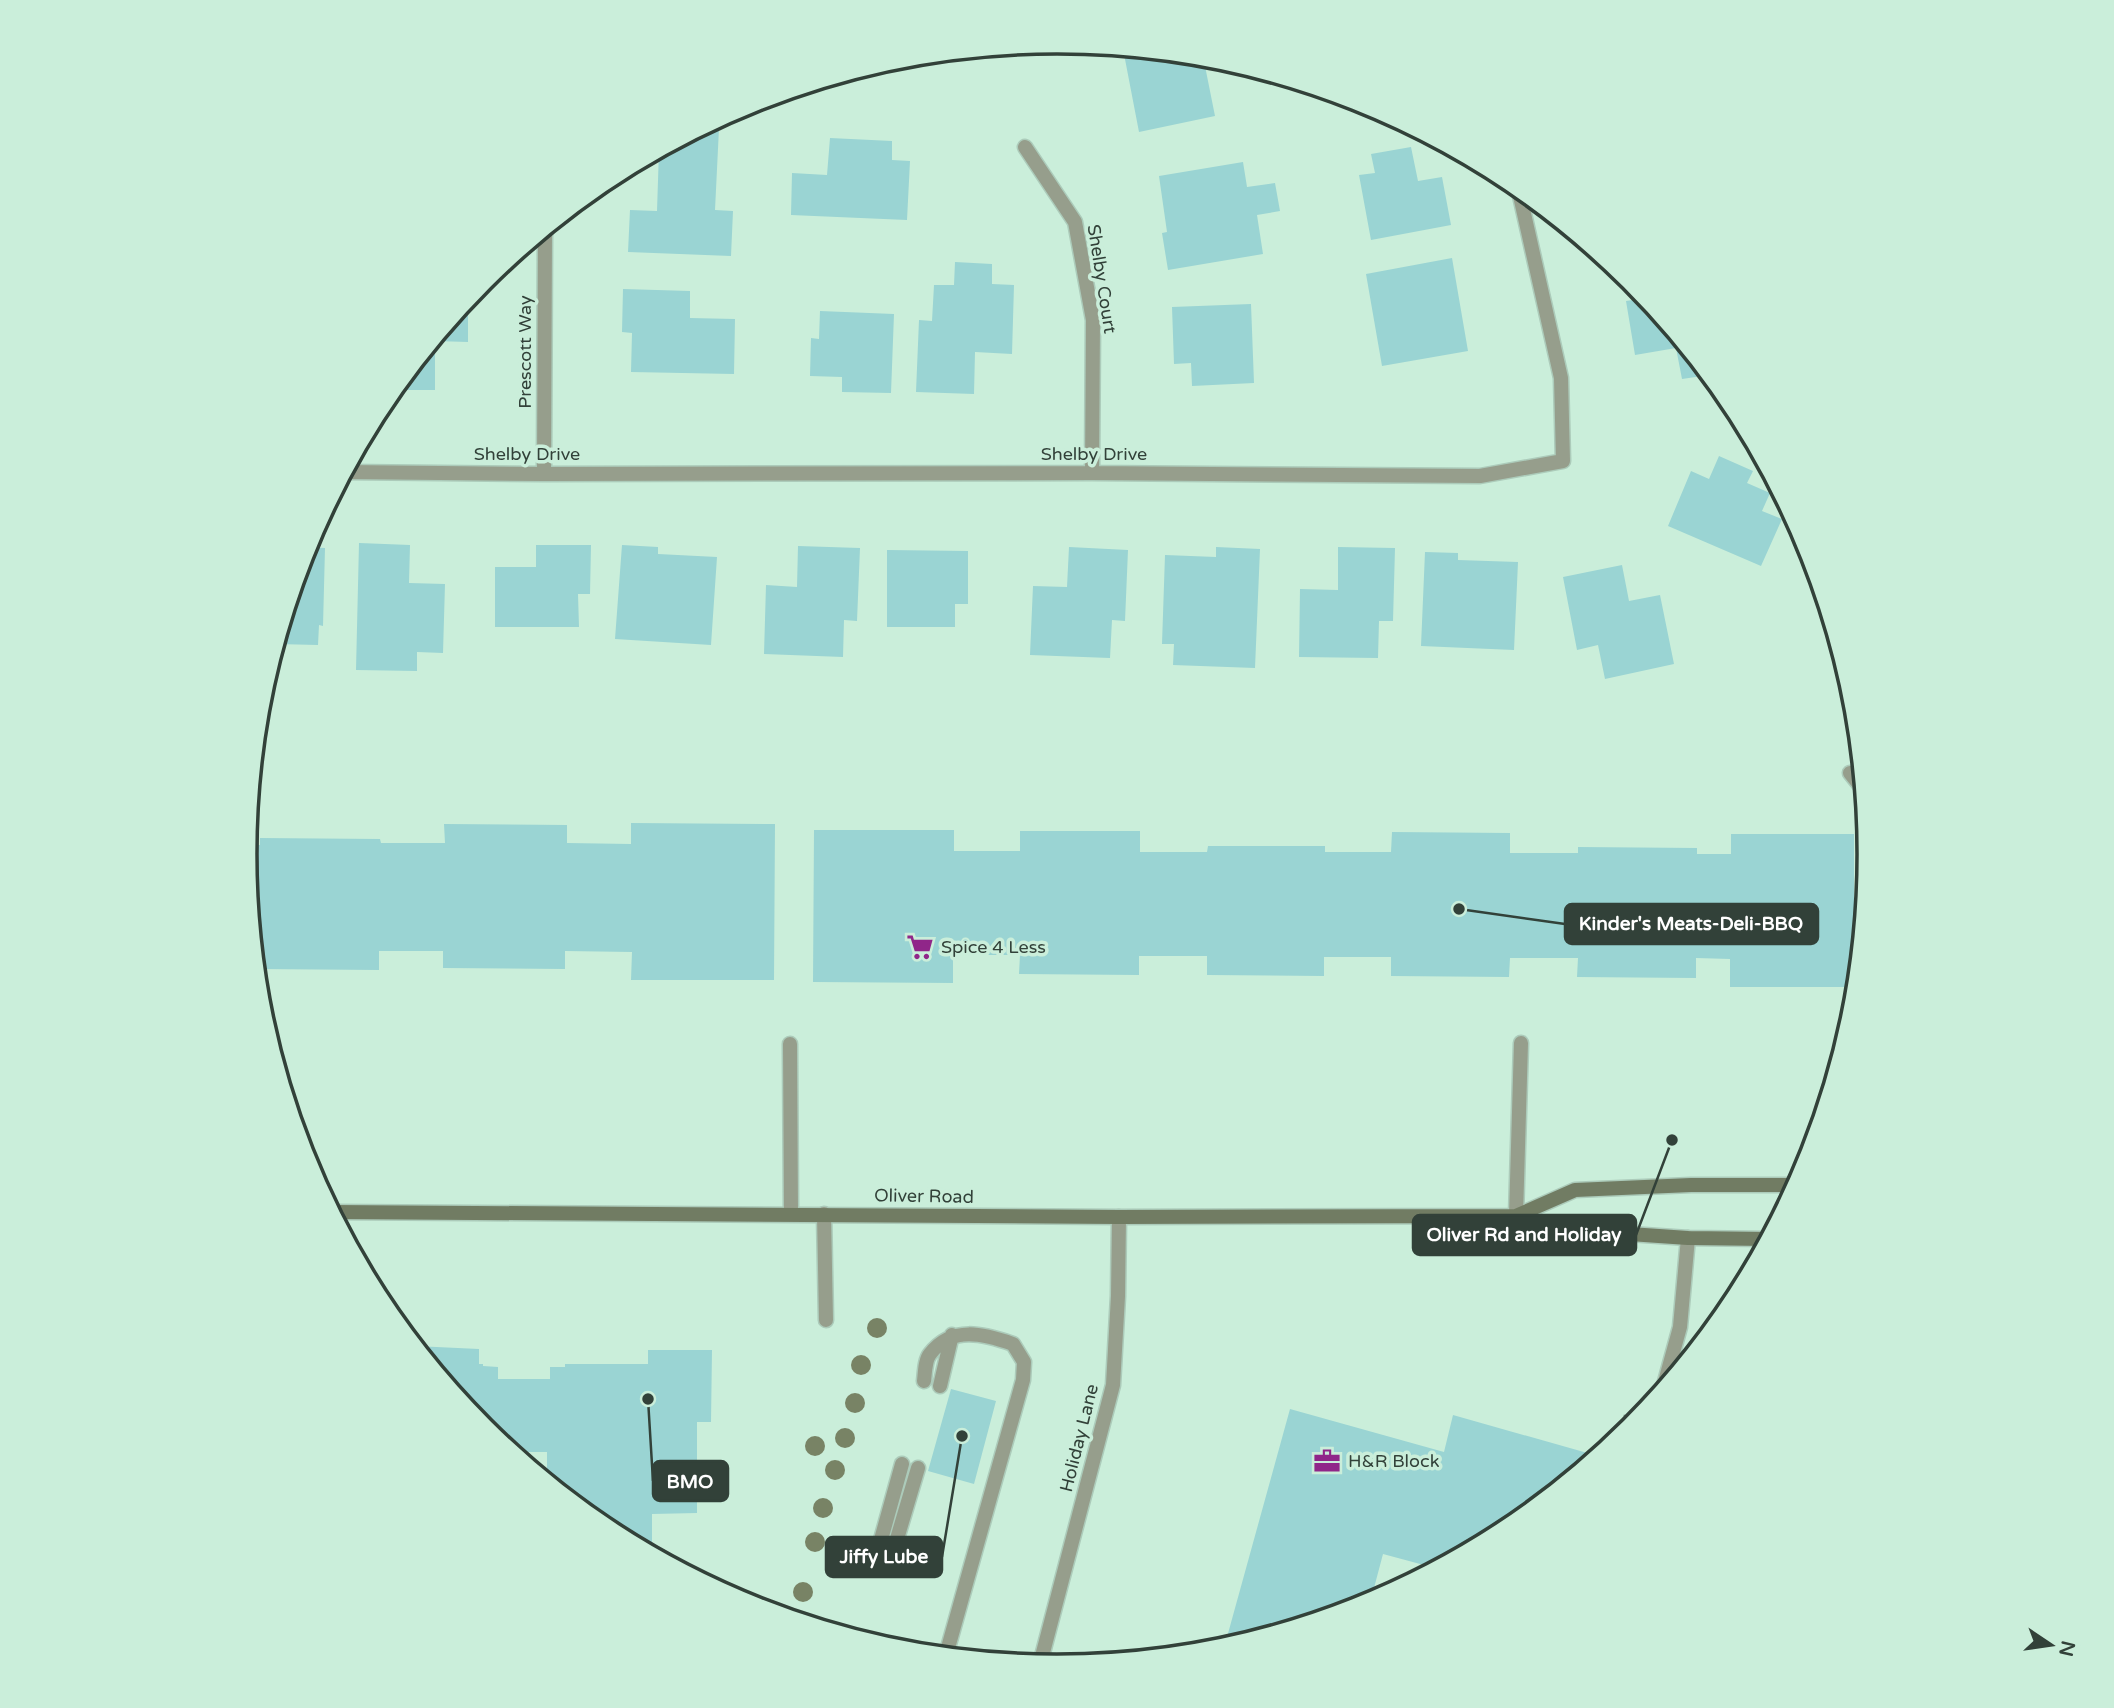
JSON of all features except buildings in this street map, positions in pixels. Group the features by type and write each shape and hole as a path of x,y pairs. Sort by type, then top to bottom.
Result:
{"street":[{"name":"Shelby Court","path":"1025,147 1076,222 1093,320 1092,472"},
{"name":"Shelby Drive","path":"355,472 1092,472 1480,476 1563,461 1561,378 1522,204"},
{"name":"Prescott Way","path":"544,474 545,241"},
{"path":"1516,1216 1521,1043"},
{"path":"790,1044 791,1213"},
{"name":"Oliver Road","path":"1516,1216 1575,1191 1691,1185 1785,1185"},
{"name":"Oliver Road","path":"342,1212 1119,1217 1516,1216 1571,1230 1688,1238 1758,1239"},
{"path":"824,1214 826,1320"},
{"name":"Holiday Lane","path":"1043,1653 1113,1385 1119,1217"},
{"path":"1669,1368 1680,1327 1688,1238"},
{"path":"924,1381 929,1355 952,1335 985,1335 1013,1344 1024,1362 1023,1380 948,1646"},
{"path":"940,1386 952,1335"},
{"path":"877,1555 902,1464"},
{"path":"891,1559 918,1468"}],"place":[{"name":"Kinder's Meats-Deli-BBQ","path":"1459,909"},
{"name":"Spice 4 Less","path":"920,947"},
{"name":"Oliver Rd and Holiday","path":"1672,1140"},
{"name":"BMO","path":"648,1399"},
{"name":"Jiffy Lube","path":"962,1436"},
{"name":"H&R Block","path":"1327,1461"}]}
